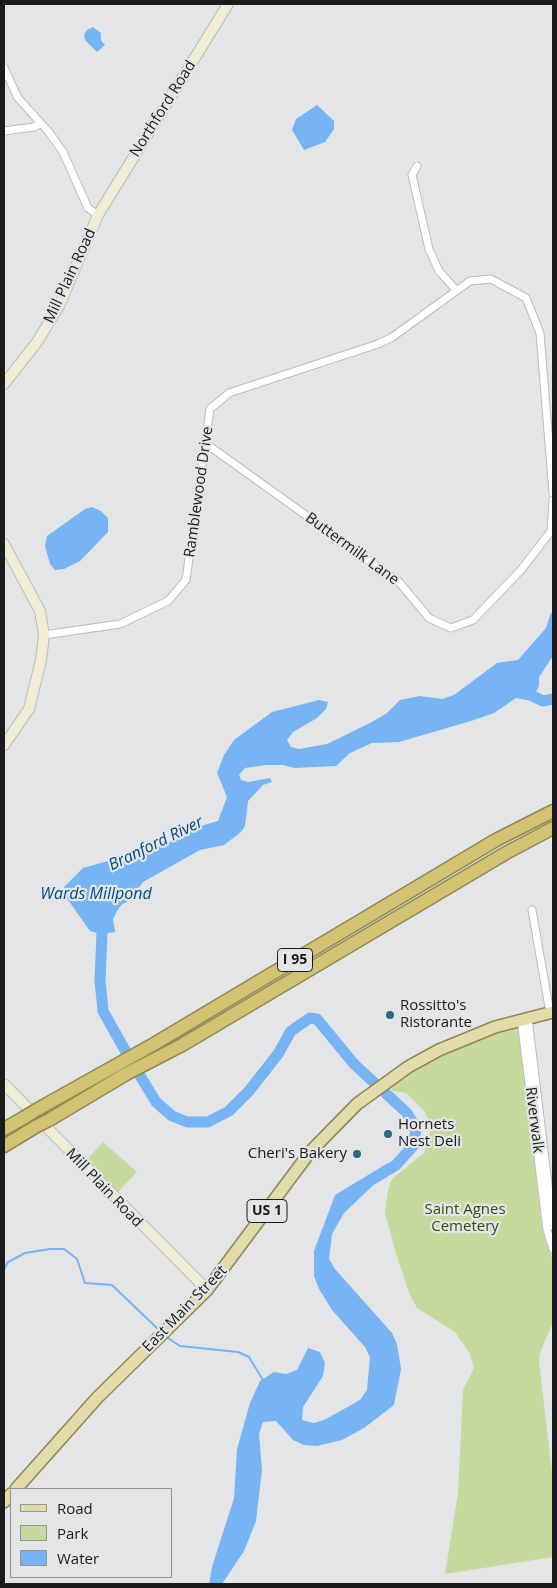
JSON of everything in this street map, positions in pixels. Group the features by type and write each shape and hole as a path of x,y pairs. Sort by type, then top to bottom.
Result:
{"highway":[{"path":"496,840 553,805"},
{"name":"I 95","path":"4,1129 154,1044 496,840 553,811"},
{"name":"I 95","path":"4,1146 126,1074 182,1044 506,853 553,828"}],"main road":[{"name":"East Main Street","path":"17,1488 97,1398 207,1290 310,1152 333,1127 370,1094 391,1078 452,1044 524,1018 552,1013"}],"street":[{"name":"Northford Road","path":"98,215 228,4"},
{"path":"4,68 18,98 55,140 67,158 88,208 98,215"},
{"path":"4,131 34,127 40,124"},
{"path":"417,166 412,175 429,249 439,271 456,290"},
{"name":"Mill Plain Road","path":"4,384 38,342 59,306 98,215"},
{"name":"Ramblewood Drive","path":"44,635 120,624 168,601 186,580 210,409 229,393 378,344 391,338 470,281 491,280 526,298 540,333 553,493"},
{"name":"Buttermilk Lane","path":"205,443 399,582 429,618 451,628 474,620 521,570 551,531 553,500"},
{"path":"4,544 40,611 44,635 41,660 29,709 4,745"},
{"path":"532,910 552,1013"},
{"name":"Riverwalk","path":"524,1018 553,1226"},
{"name":"Riverwalk","path":"524,1018 547,1230 553,1249"},
{"name":"Mill Plain Road","path":"4,1084 207,1290"}],"green space":[{"name":"Saint Agnes Cemetery","path":"516,1028 521,1037 545,1240 553,1260 553,1322 540,1353 539,1362 553,1481 553,1557 445,1574 458,1493 463,1390 474,1368 470,1354 455,1332 417,1308 409,1293 395,1250 385,1213 388,1190 392,1179 424,1153 431,1128 425,1112 406,1093 393,1091 390,1088 415,1069 454,1049 487,1035"},
{"path":"103,1142 137,1172 116,1194 85,1162"}],"water":[{"path":"93,27 101,33 101,40 105,45 97,52 85,40 84,35 87,30"},
{"path":"317,105 334,121 334,129 325,142 304,150 292,130 296,119"},
{"path":"92,507 101,511 108,518 108,532 80,561 64,569 55,570 50,564 45,546 47,536 85,509"},
{"name":"Wards Millpond","path":"551,613 553,613 553,656 539,677 539,686 531,701 516,698 494,713 471,721 399,742 372,743 350,753 336,766 294,768 283,765 266,765 245,768 239,775 241,780 248,782 270,778 272,782 263,785 248,801 245,826 241,832 224,845 200,850 143,882 129,901 122,904 117,911 113,919 115,932 100,934 90,931 66,897 64,887 83,868 165,845 197,827 218,821 227,797 217,773 224,755 234,740 272,712 319,700 328,702 326,709 317,718 293,732 287,740 291,747 299,749 327,744 387,713 400,700 420,696 442,699 454,695 497,663 518,660 546,628"},
{"path":"388,1163 383,1176 344,1213 332,1234 329,1259 335,1269 392,1333 397,1344 401,1369 394,1405 364,1428 342,1440 317,1446 304,1445 293,1440 276,1421 263,1422 259,1434 262,1470 256,1521 244,1551 222,1584 209,1584 212,1567 234,1498 237,1449 250,1403 260,1381 274,1372 286,1374 297,1370 308,1348 320,1352 325,1363 323,1376 303,1407 302,1420 314,1423 326,1419 360,1400 367,1390 370,1357 365,1347 332,1310 319,1289 314,1276 314,1251 335,1195"}],"waterway":[{"name":"Branford River","path":"520,690 543,701 553,699"},
{"name":"Branford River","path":"99,921 102,934 100,980 103,1011 126,1052"},
{"name":"Branford River","path":"139,1074 156,1102 172,1116 187,1122 208,1122 229,1111 249,1091 278,1054 291,1031 310,1018 317,1019 354,1064 407,1113 416,1129 413,1146 396,1165 373,1179"},
{"path":"4,1270 8,1262 25,1253 64,1249 77,1259 85,1283 112,1285 160,1331"},
{"path":"165,1336 180,1346 238,1352 249,1357 263,1380"}],"place":[{"name":"Rossitto's Ristorante","path":"390,1015"},
{"name":"Hornets Nest Deli","path":"388,1134"},
{"name":"Cheri's Bakery","path":"357,1154"}]}
